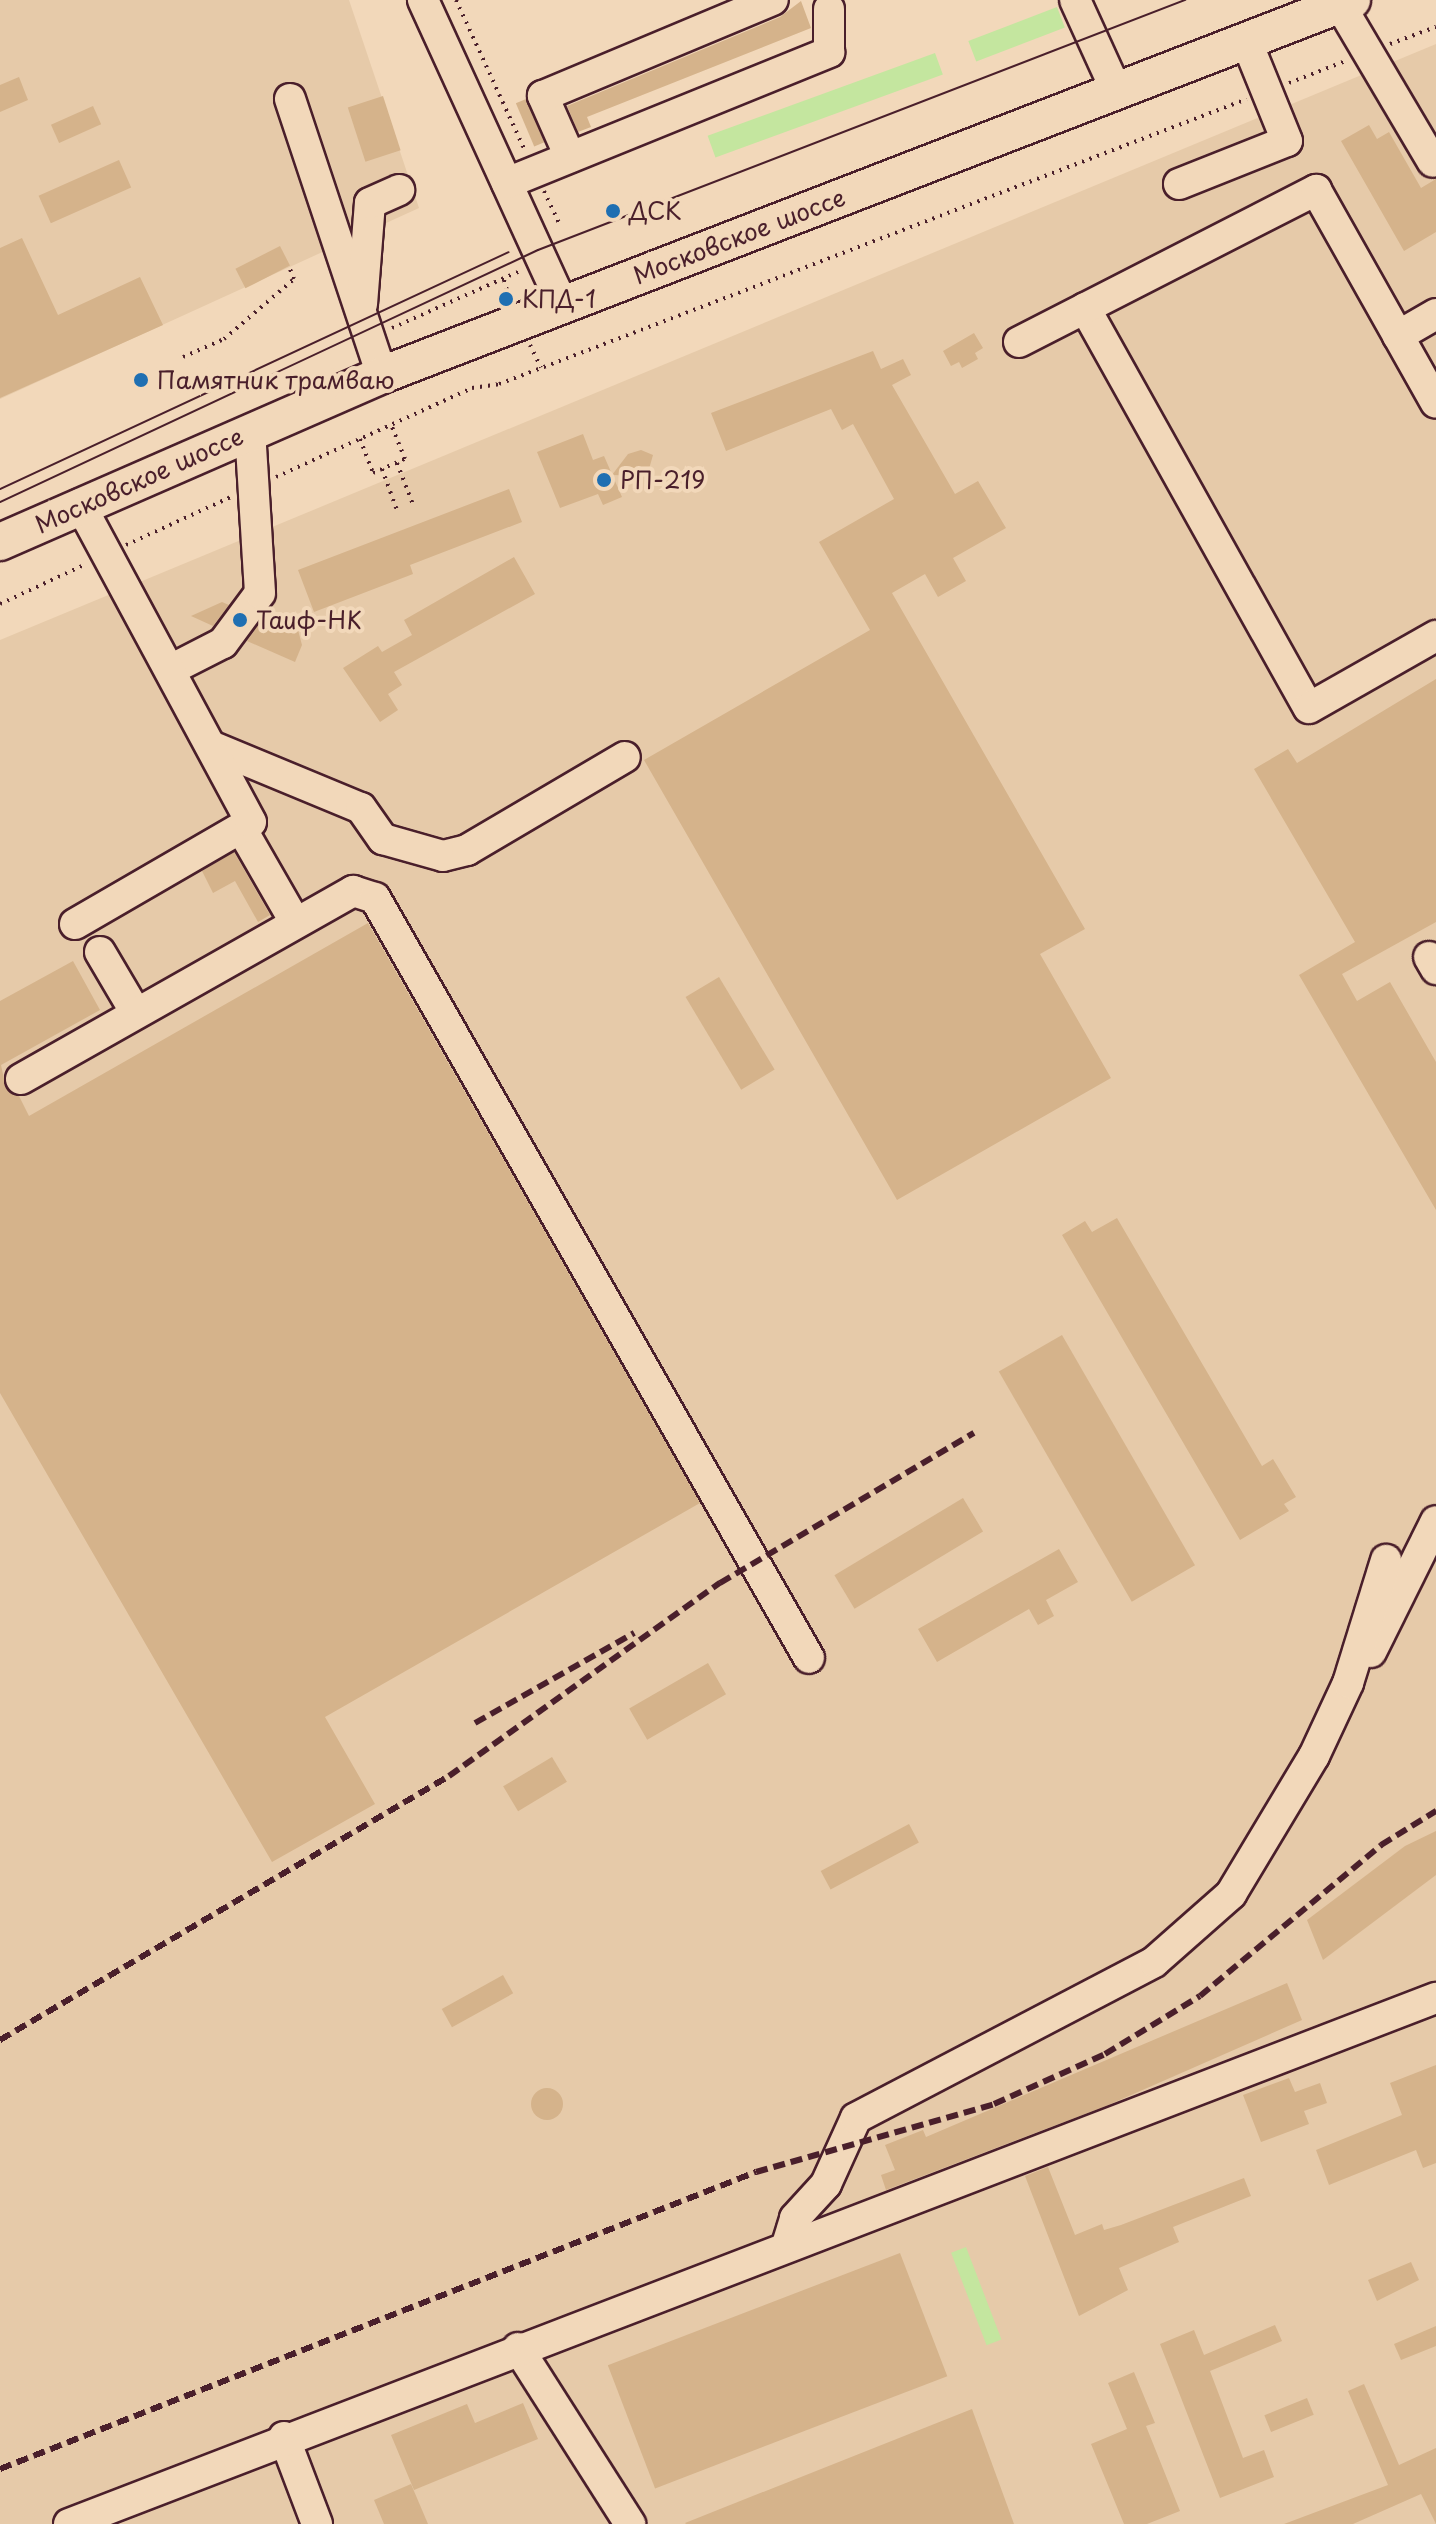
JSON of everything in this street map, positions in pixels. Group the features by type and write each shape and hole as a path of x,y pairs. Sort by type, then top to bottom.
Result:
{"main road":[{"name":"Московское шоссе","path":"0,542 80,504 382,375 1346,2"}],"street":[{"path":"423,0 521,177 543,260 562,304"},
{"path":"570,157 543,96 773,0"},
{"path":"1075,0 1116,90"},
{"path":"1346,2 1368,52 1433,162"},
{"path":"521,177 829,52 835,3"},
{"path":"1179,184 1287,141 1246,40"},
{"path":"290,99 382,375"},
{"path":"364,324 370,203 399,190"},
{"path":"1019,342 1316,190 1436,403"},
{"path":"1085,308 1309,708 1436,636"},
{"path":"1398,336 1436,314"},
{"path":"170,670 223,643 260,593 250,431"},
{"path":"75,924 251,822 80,504"},
{"path":"211,746 361,808 383,839 443,856 467,850 625,757"},
{"path":"241,828 295,922"},
{"path":"21,1079 353,891 375,898 809,1658"},
{"path":"100,952 136,1013"},
{"path":"787,2245 795,2218 826,2184 856,2118 1154,1962 1210,1914 1267,1838 1348,1683 1380,1639 1436,1521"},
{"path":"1348,1683 1386,1560"},
{"path":"69,2524 284,2437 1436,1998"},
{"path":"518,2348 630,2524"},
{"path":"284,2437 317,2524"}],"path":[{"path":"456,0 521,177 560,226"},
{"path":"0,604 472,388 541,368 1436,27"},
{"path":"364,324 504,278 543,260"},
{"path":"183,357 224,339 294,279 290,269"},
{"path":"504,278 509,296"},
{"path":"530,345 541,368"},
{"path":"360,439 373,473 397,463 405,459 391,425"},
{"path":"397,463 414,507"},
{"path":"382,469 398,513"}],"shaded area":[{"path":"0,0 349,0 419,208 0,399"},
{"path":"1436,44 1436,2524 0,2524 0,640"}],"green space":[{"path":"1057,7 1065,28 976,62 968,41"},
{"path":"935,53 943,75 715,157 708,136"},
{"path":"966,2247 1001,2339 987,2345 951,2253"}],"building":[{"path":"801,1 811,28 587,117 591,127 578,132 567,106 780,17"},
{"path":"19,77 28,100 0,112 0,85"},
{"path":"383,96 401,150 365,162 348,107"},
{"path":"526,99 544,142 534,147 516,103"},
{"path":"93,106 101,124 59,143 51,125"},
{"path":"1369,125 1377,139 1389,132 1421,188 1436,179 1436,232 1404,251 1341,141"},
{"path":"119,160 131,187 51,223 39,196"},
{"path":"22,238 58,315 140,277 163,325 0,398 0,248"},
{"path":"280,246 290,266 245,288 235,269"},
{"path":"974,333 983,348 975,353 978,359 962,368 959,362 951,366 943,351"},
{"path":"873,351 881,369 903,359 911,375 892,385 955,494 978,481 1006,528 953,558 966,581 938,597 925,574 892,593 1085,929 1040,954 1111,1078 897,1200 644,760 870,630 819,542 894,499 853,424 842,430 831,409 726,451 711,413"},
{"path":"583,434 593,460 604,456 622,497 603,505 598,494 560,508 537,452"},
{"path":"641,450 653,455 647,476 612,475 628,454"},
{"path":"509,489 522,522 410,565 413,574 314,612 298,570"},
{"path":"514,557 535,594 394,672 402,685 388,694 398,710 380,722 343,668 378,646 382,652 412,635 404,620"},
{"path":"222,602 229,605 213,626 191,616"},
{"path":"262,620 298,630 302,645 295,662 247,641"},
{"path":"1436,679 1436,922 1342,974 1357,1001 1390,982 1436,1062 1436,1210 1299,975 1355,942 1254,769 1288,749 1297,763"},
{"path":"234,852 270,915 258,922 235,881 213,893 202,871"},
{"path":"368,923 700,1503 325,1717 375,1804 272,1862 0,1393 0,1001 73,961 100,1010 1,1065 6,1088 19,1096 29,1116"},
{"path":"719,977 775,1070 741,1090 686,997"},
{"path":"1117,1218 1262,1466 1273,1459 1296,1497 1284,1504 1289,1511 1240,1540 1062,1235 1085,1221 1092,1232"},
{"path":"1062,1335 1195,1565 1132,1602 999,1372"},
{"path":"963,1498 983,1531 855,1609 834,1575"},
{"path":"1059,1549 1078,1582 1046,1600 1054,1616 1038,1625 1029,1609 937,1662 918,1629"},
{"path":"708,1663 726,1694 647,1740 629,1708"},
{"path":"552,1757 567,1782 518,1811 503,1786"},
{"path":"909,1824 919,1843 831,1889 821,1871"},
{"path":"1436,1831 1436,1875 1323,1960 1307,1920 1405,1846"},
{"path":"503,1975 513,1993 452,2027 442,2009"},
{"path":"1287,1983 1302,2020 1106,2106 886,2190 881,2175 895,2170 885,2145 923,2130 926,2137"},
{"path":"1436,2065 1436,2163 1423,2168 1416,2150 1329,2185 1316,2150 1402,2115 1390,2083"},
{"path":"1289,2078 1295,2092 1320,2083 1327,2103 1304,2111 1309,2124 1261,2142 1243,2095"},
{"path":"547,2088 558,2093 563,2104 558,2115 547,2120 536,2115 531,2104 536,2093"},
{"path":"1048,2167 1075,2235 1102,2224 1104,2230 1121,2225 1244,2178 1251,2196 1173,2227 1179,2242 1119,2268 1128,2290 1079,2316 1025,2176"},
{"path":"900,2253 947,2376 655,2488 608,2365"},
{"path":"1411,2262 1419,2280 1377,2301 1368,2280"},
{"path":"1275,2325 1282,2341 1210,2371 1243,2458 1264,2450 1274,2477 1220,2498 1160,2344 1194,2330 1204,2355"},
{"path":"1436,2326 1436,2346 1401,2360 1394,2344"},
{"path":"1134,2372 1155,2423 1146,2426 1180,2511 1147,2524 1124,2524 1091,2444 1127,2429 1108,2383"},
{"path":"1364,2384 1399,2465 1436,2448 1436,2524 1421,2494 1353,2524 1284,2524 1388,2485 1348,2391"},
{"path":"1307,2398 1314,2415 1271,2432 1264,2415"},
{"path":"523,2403 538,2439 414,2490 391,2435 467,2404 475,2423"},
{"path":"972,2409 1014,2524 685,2523"},
{"path":"411,2484 428,2524 384,2524 374,2500"}],"tram line":[{"path":"0,502 538,250 1185,0"},
{"path":"0,489 509,252"}],"railway":[{"path":"0,2040 449,1776 720,1583 974,1433"},
{"path":"475,1723 634,1633"},
{"path":"0,2469 756,2172 994,2104 1105,2054 1200,1996 1381,1845 1436,1811"}],"place":[{"name":"ДСК","path":"613,211"},
{"name":"КПД-1","path":"506,299"},
{"name":"Памятник трамваю","path":"141,380"},
{"name":"РП-219","path":"604,480"},
{"name":"Таиф-НК","path":"240,620"}]}
